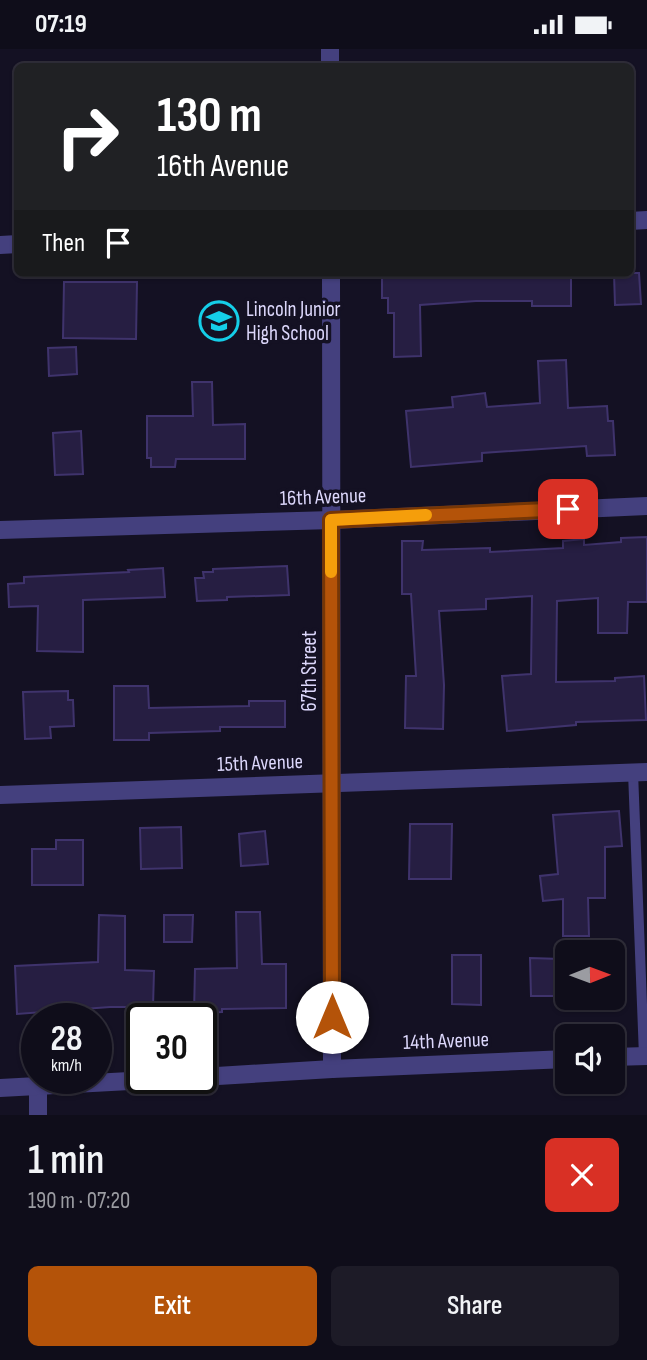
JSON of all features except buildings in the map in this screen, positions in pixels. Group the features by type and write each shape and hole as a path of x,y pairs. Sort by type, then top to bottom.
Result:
{"street":[{"name":"67th Street","path":"331,277 332,1069"},
{"name":"16th Avenue","path":"0,530 331,520 647,506"},
{"name":"15th Avenue","path":"0,795 640,772"},
{"path":"625,1057 645,1056"},
{"name":"14th Avenue","path":"217,1076 555,1060"},
{"path":"0,1088 21,1087"},
{"path":"38,1094 38,1115"}],"lane":[{"path":"640,772 645,1056"}],"slow traffic":[{"path":"331,572 331,520 426,515"}],"place":[{"name":"Lincoln Junior High School","path":"219,321"}],"route":[{"path":"332,1017 331,520 568,509"}]}
